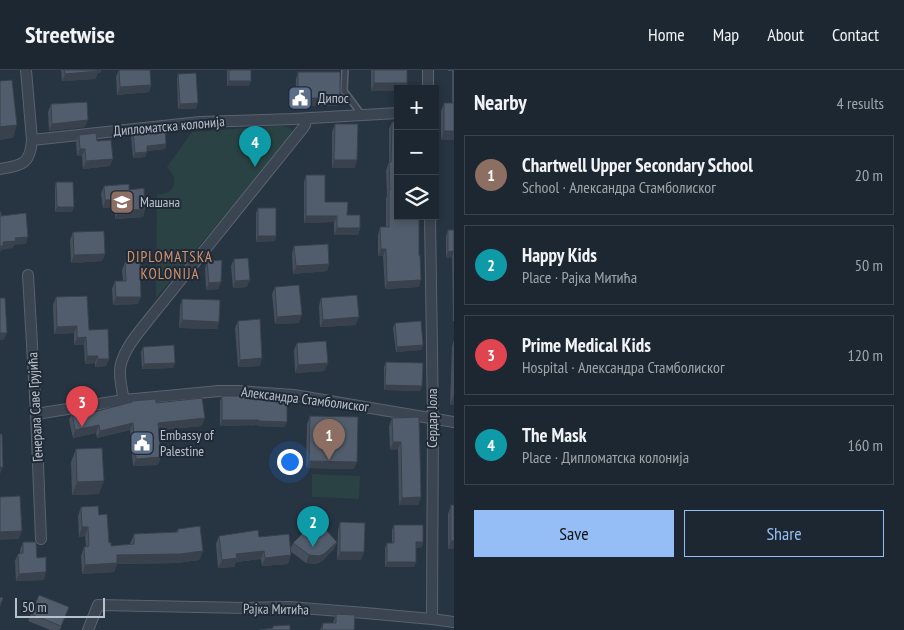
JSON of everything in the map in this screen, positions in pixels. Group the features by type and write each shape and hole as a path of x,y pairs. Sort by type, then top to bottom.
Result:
{"street":[{"path":"0,169 17,166 25,162 31,152 32,140 26,70"},
{"path":"428,70 428,85"},
{"name":"Дипломатска колонија","path":"32,140 200,122 394,114"},
{"path":"124,400 120,369 127,350 150,318 303,128 306,118"},
{"name":"Сердар Јола","path":"430,220 433,418 432,619"},
{"name":"Генерала Саве Грујића","path":"28,275 41,539"},
{"name":"Александра Стамболиског","path":"36,414 124,400 219,390 294,395 454,422"},
{"name":"Рајка Митића","path":"88,630 98,605 289,608 454,622"}],"lane":[{"path":"345,70 344,91 362,115"}],"green space":[{"path":"274,126 289,128 293,131 292,134 156,298 157,194 164,194 170,191 174,183 172,173 167,167 192,132"},
{"path":"312,474 360,476 359,499 312,497"}],"building":[{"path":"64,70 98,70 98,71 65,74"},
{"path":"119,70 150,70 151,85 120,87"},
{"path":"229,70 251,70 251,81 229,81"},
{"path":"374,70 407,70 407,83 374,83"},
{"path":"298,72 340,72 340,98 298,98"},
{"path":"196,73 198,103 180,104 178,74"},
{"path":"12,80 17,125 0,127 0,81"},
{"path":"87,102 88,120 52,124 51,104"},
{"path":"444,103 454,103 454,131 444,131"},
{"path":"392,122 394,122 394,220 419,220 421,280 387,282 386,249 381,249 380,227 389,227 389,162 391,162"},
{"path":"335,124 358,124 357,160 334,160"},
{"path":"165,128 166,144 147,146 147,152 135,153 133,131"},
{"path":"96,133 97,141 111,140 113,159 86,161 85,149 80,149 79,135"},
{"path":"306,175 325,175 325,202 348,202 347,215 360,215 360,228 337,228 337,216 306,216"},
{"path":"56,182 73,182 74,207 57,207"},
{"path":"129,184 129,190 144,188 145,209 118,211 117,200 105,200 104,186"},
{"path":"258,208 276,208 276,236 258,236"},
{"path":"0,212 1,216 26,213 28,237 15,238 16,241 3,242 3,246 0,246"},
{"path":"448,230 454,230 454,251 448,252"},
{"path":"104,231 105,254 74,255 73,232"},
{"path":"328,244 329,264 296,266 294,246"},
{"path":"248,258 250,280 235,281 234,259"},
{"path":"222,260 221,282 209,283 207,261"},
{"path":"140,261 141,297 116,297 115,281 126,281 125,262"},
{"path":"299,285 302,315 277,317 275,287"},
{"path":"357,295 359,317 323,320 321,298"},
{"path":"87,296 89,330 108,329 109,359 87,356 86,337 77,338 77,326 57,327 56,297"},
{"path":"0,298 5,298 7,333 0,333"},
{"path":"182,299 220,300 219,322 182,320"},
{"path":"260,319 262,358 240,360 238,321"},
{"path":"421,321 423,345 397,347 395,323"},
{"path":"326,341 328,363 298,365 297,343"},
{"path":"174,345 175,363 144,364 143,347"},
{"path":"386,362 423,363 422,386 385,385"},
{"path":"222,396 249,396 249,399 287,400 287,422 222,420"},
{"path":"202,398 205,418 158,423 161,457 136,459 133,423 100,431 99,425 75,430 72,413 93,408 94,412 132,401 156,399 156,403"},
{"path":"310,416 358,417 357,462 309,461"},
{"path":"419,417 421,497 402,498 401,442 393,442 392,418"},
{"path":"0,434 2,434 3,467 0,467"},
{"path":"102,448 104,481 77,482 76,449"},
{"path":"20,496 22,531 0,532 0,497"},
{"path":"451,505 454,505 454,541 451,541"},
{"path":"98,506 99,515 107,514 109,543 111,542 111,546 134,544 134,534 178,532 178,529 200,526 203,551 180,554 117,555 117,563 85,565 84,547 89,546 88,527 82,527 81,507"},
{"path":"340,522 365,523 364,552 340,552"},
{"path":"394,525 423,525 423,542 416,542 416,562 387,562 387,543 394,543"},
{"path":"316,526 325,529 337,542 319,556 309,555 293,543 307,529"},
{"path":"258,530 259,537 289,534 291,555 265,558 264,551 236,554 237,558 222,560 219,536"},
{"path":"23,542 36,542 37,558 46,557 46,572 19,574 18,554 23,553"},
{"path":"39,595 69,607 61,626 31,614"},
{"path":"336,614 355,615 354,630 322,630 323,623 336,623"},
{"path":"290,625 290,630 259,630 273,628 273,626"}],"place":[{"name":"Дипос","path":"300,98"},
{"name":"The Mask","path":"255,167"},
{"name":"Машана","path":"122,202"},
{"name":"Prime Medical Kids","path":"82,427"},
{"name":"Embassy of Palestine","path":"142,443"},
{"name":"Chartwell Upper Secondary School","path":"329,460"},
{"name":"Happy Kids","path":"313,547"}],"district":[{"name":"DIPLOMATSKA KOLONIJA","path":"170,264"}]}
